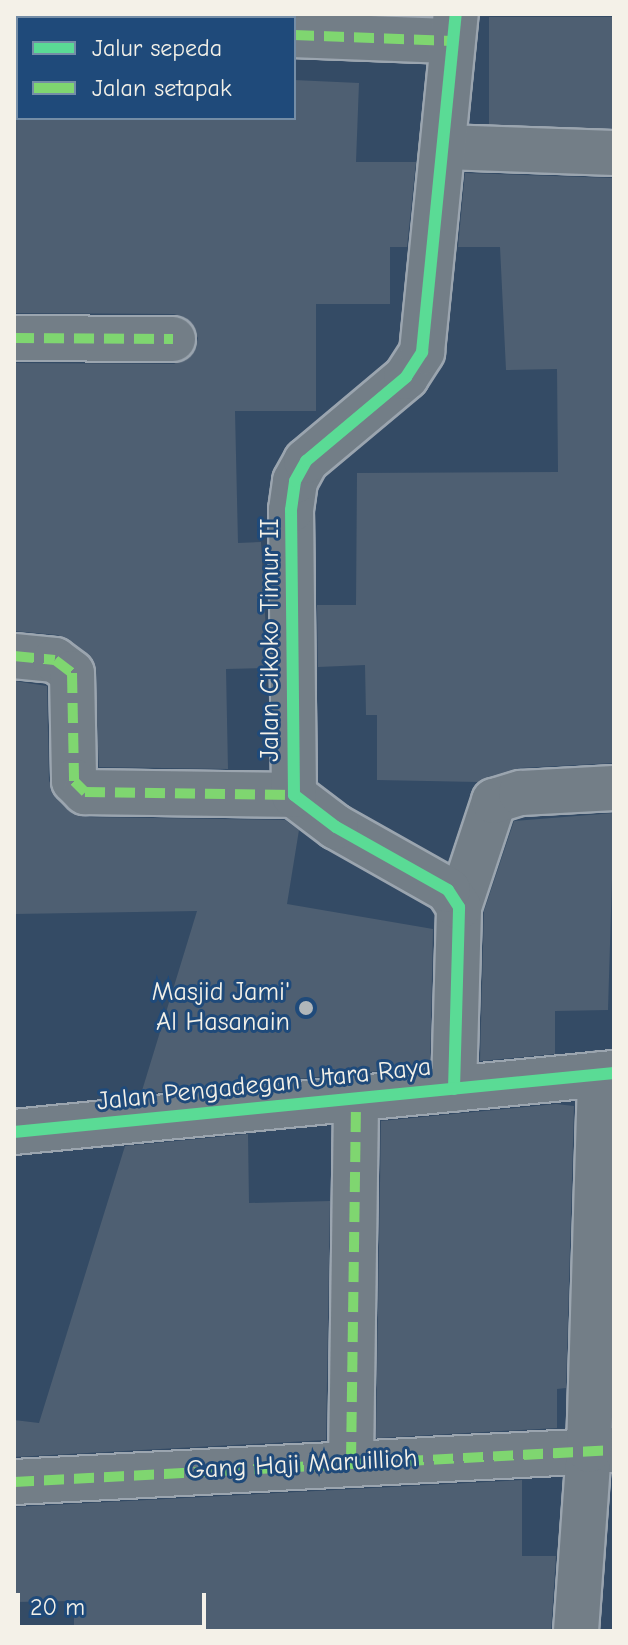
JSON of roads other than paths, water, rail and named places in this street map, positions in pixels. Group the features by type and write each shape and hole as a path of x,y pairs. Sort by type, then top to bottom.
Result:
{"street":[{"path":"296,35 454,28"},
{"name":"Jalan Cikoko Timur II","path":"454,28 445,147 422,352 406,377 324,442 295,481 294,795 336,827 448,890 459,907"},
{"path":"445,147 614,153"},
{"path":"14,338 173,339"},
{"path":"14,656 55,660 72,673 74,781 85,792 294,795"},
{"path":"454,1089 459,907 494,801 521,793 614,788"},
{"path":"576,1631 602,1450 607,1073"},
{"name":"Jalan Pengadegan Utara Raya","path":"14,1132 607,1073"},
{"path":"351,1462 356,1098"},
{"name":"Gang Haji Maruillioh","path":"14,1482 602,1450"}],"place":[{"name":"Masjid Jami' Al Hasanain","path":"306,1008"}]}
